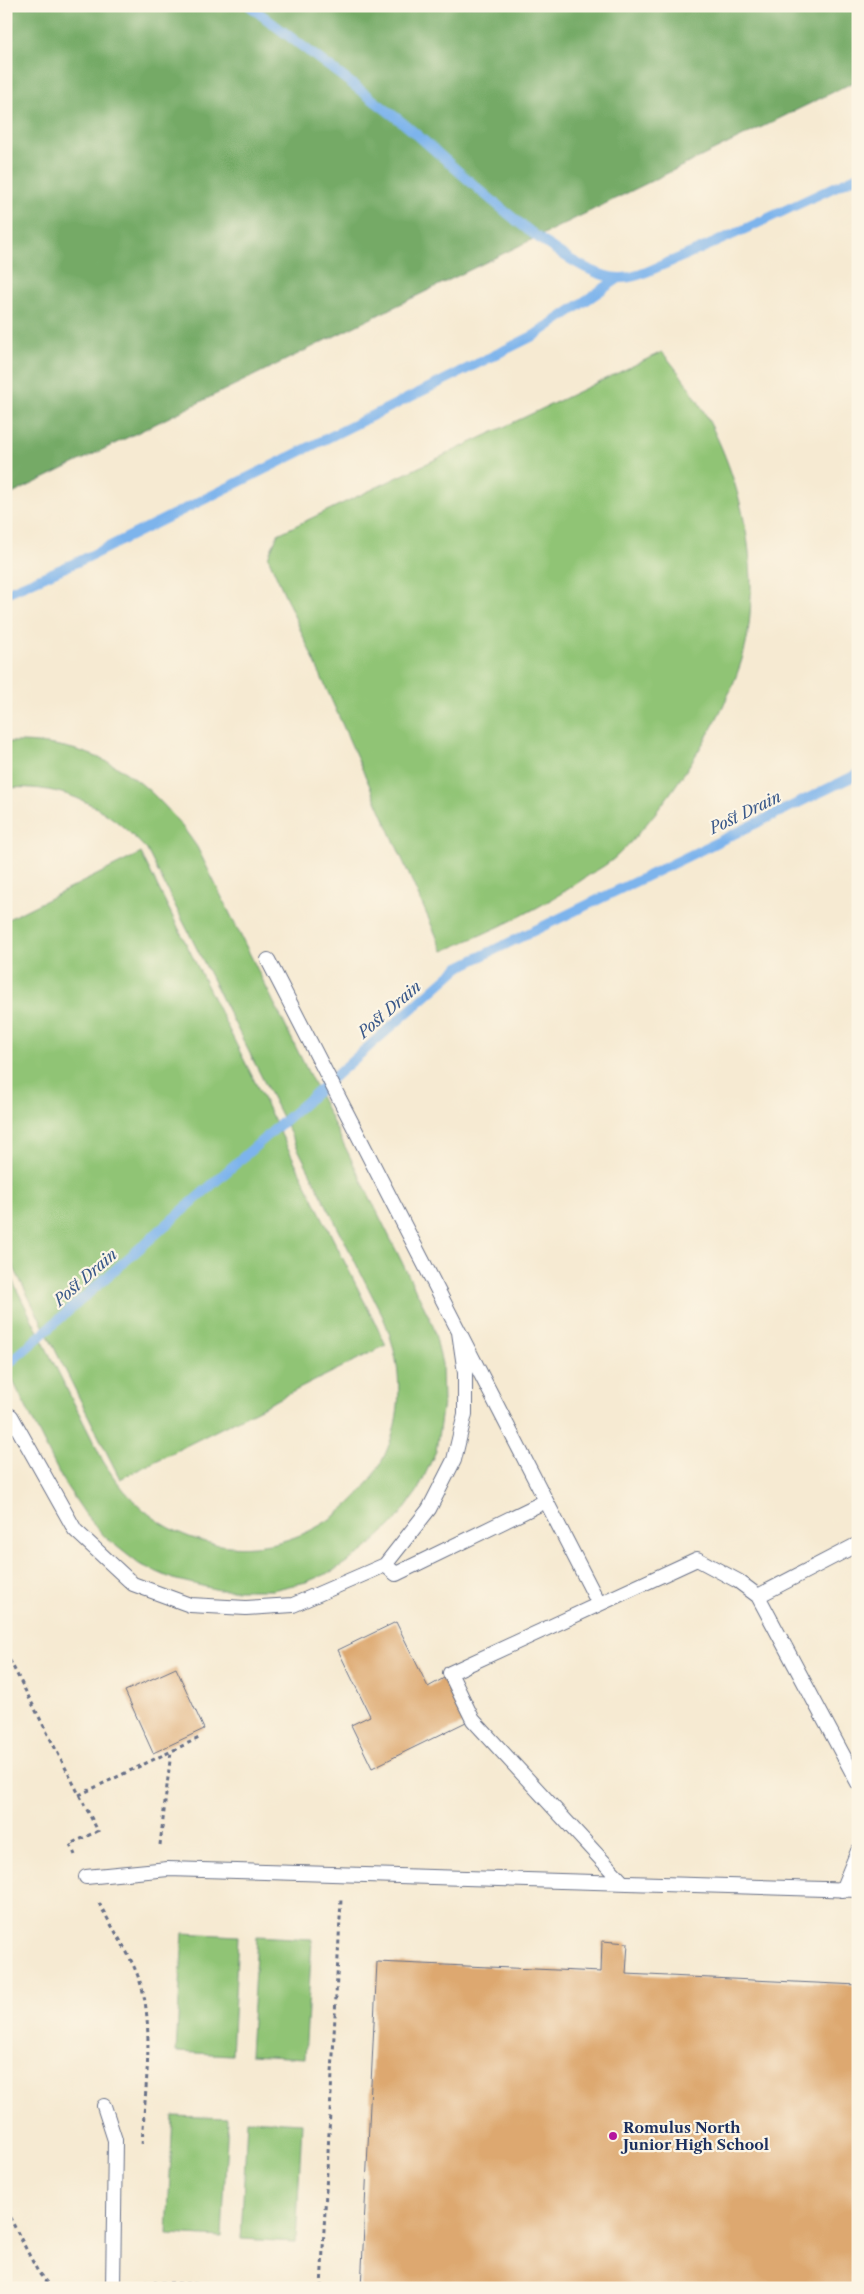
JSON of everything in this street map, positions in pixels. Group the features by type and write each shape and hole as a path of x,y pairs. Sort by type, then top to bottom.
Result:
{"lane":[{"path":"268,960 599,1604"},
{"path":"11,1416 75,1530 133,1584 190,1605 246,1608 293,1605 385,1565 428,1509 454,1460 465,1414 464,1373 459,1332"},
{"path":"385,1565 396,1574 546,1501"},
{"path":"758,1596 858,1544"},
{"path":"623,1883 473,1720 450,1673 697,1559 738,1581 758,1596 858,1783"},
{"path":"842,1890 858,1851"},
{"path":"86,1877 168,1869 858,1890"},
{"path":"104,2106 116,2140 113,2288"}],"path":[{"path":"6,1653 98,1831 70,1844 75,1855"},
{"path":"79,1795 201,1737"},
{"path":"160,1849 171,1751"},
{"path":"321,2288 343,1874"},
{"path":"98,1903 136,1973 144,1995 148,2026 141,2154"},
{"path":"6,2210 38,2272 51,2288"},
{"path":"135,2272 135,2282 296,2288"}],"green space":[{"path":"6,6 858,6 858,80 6,497"},
{"path":"662,352 685,381 705,413 735,484 750,558 751,596 748,633 742,660 731,689 698,752 658,810 618,855 572,887 537,908 443,951 268,557 278,534"},
{"path":"6,742 38,743 66,747 93,755 116,767 159,800 197,847 433,1325 442,1364 443,1403 436,1451 417,1492 396,1520 365,1550 333,1571 306,1582 272,1590 219,1590 173,1579 139,1564 106,1538 86,1515 63,1481 6,1367 6,1268 103,1461 150,1515 204,1542 261,1545 314,1528 359,1494 389,1446 399,1385 383,1317 147,850 117,822 101,810 84,801 48,790 6,788"},
{"path":"141,853 386,1345 120,1479 6,1252 6,920"},
{"path":"183,1933 238,1936 232,2055 176,2052"},
{"path":"257,1936 312,1939 305,2058 250,2055"},
{"path":"173,2116 228,2118 222,2237 167,2234"},
{"path":"247,2120 302,2123 296,2242 241,2239"}],"building":[{"path":"396,1622 428,1687 444,1678 466,1722 372,1768 351,1725 370,1716 338,1650"},
{"path":"176,1668 204,1729 153,1753 125,1691"},
{"name":"Romulus North Junior High School","path":"602,1941 628,1943 626,1974 858,1985 858,2288 361,2288 377,1962 601,1972"}],"waterway":[{"path":"250,6 403,123 477,188 539,238 596,273 619,278 639,275 696,251 858,176"},
{"path":"6,593 84,559 535,335 619,278"},
{"name":"Post Drain","path":"6,1366 459,967 858,774"}],"place":[{"name":"Romulus North Junior High School","path":"613,2136"}]}
